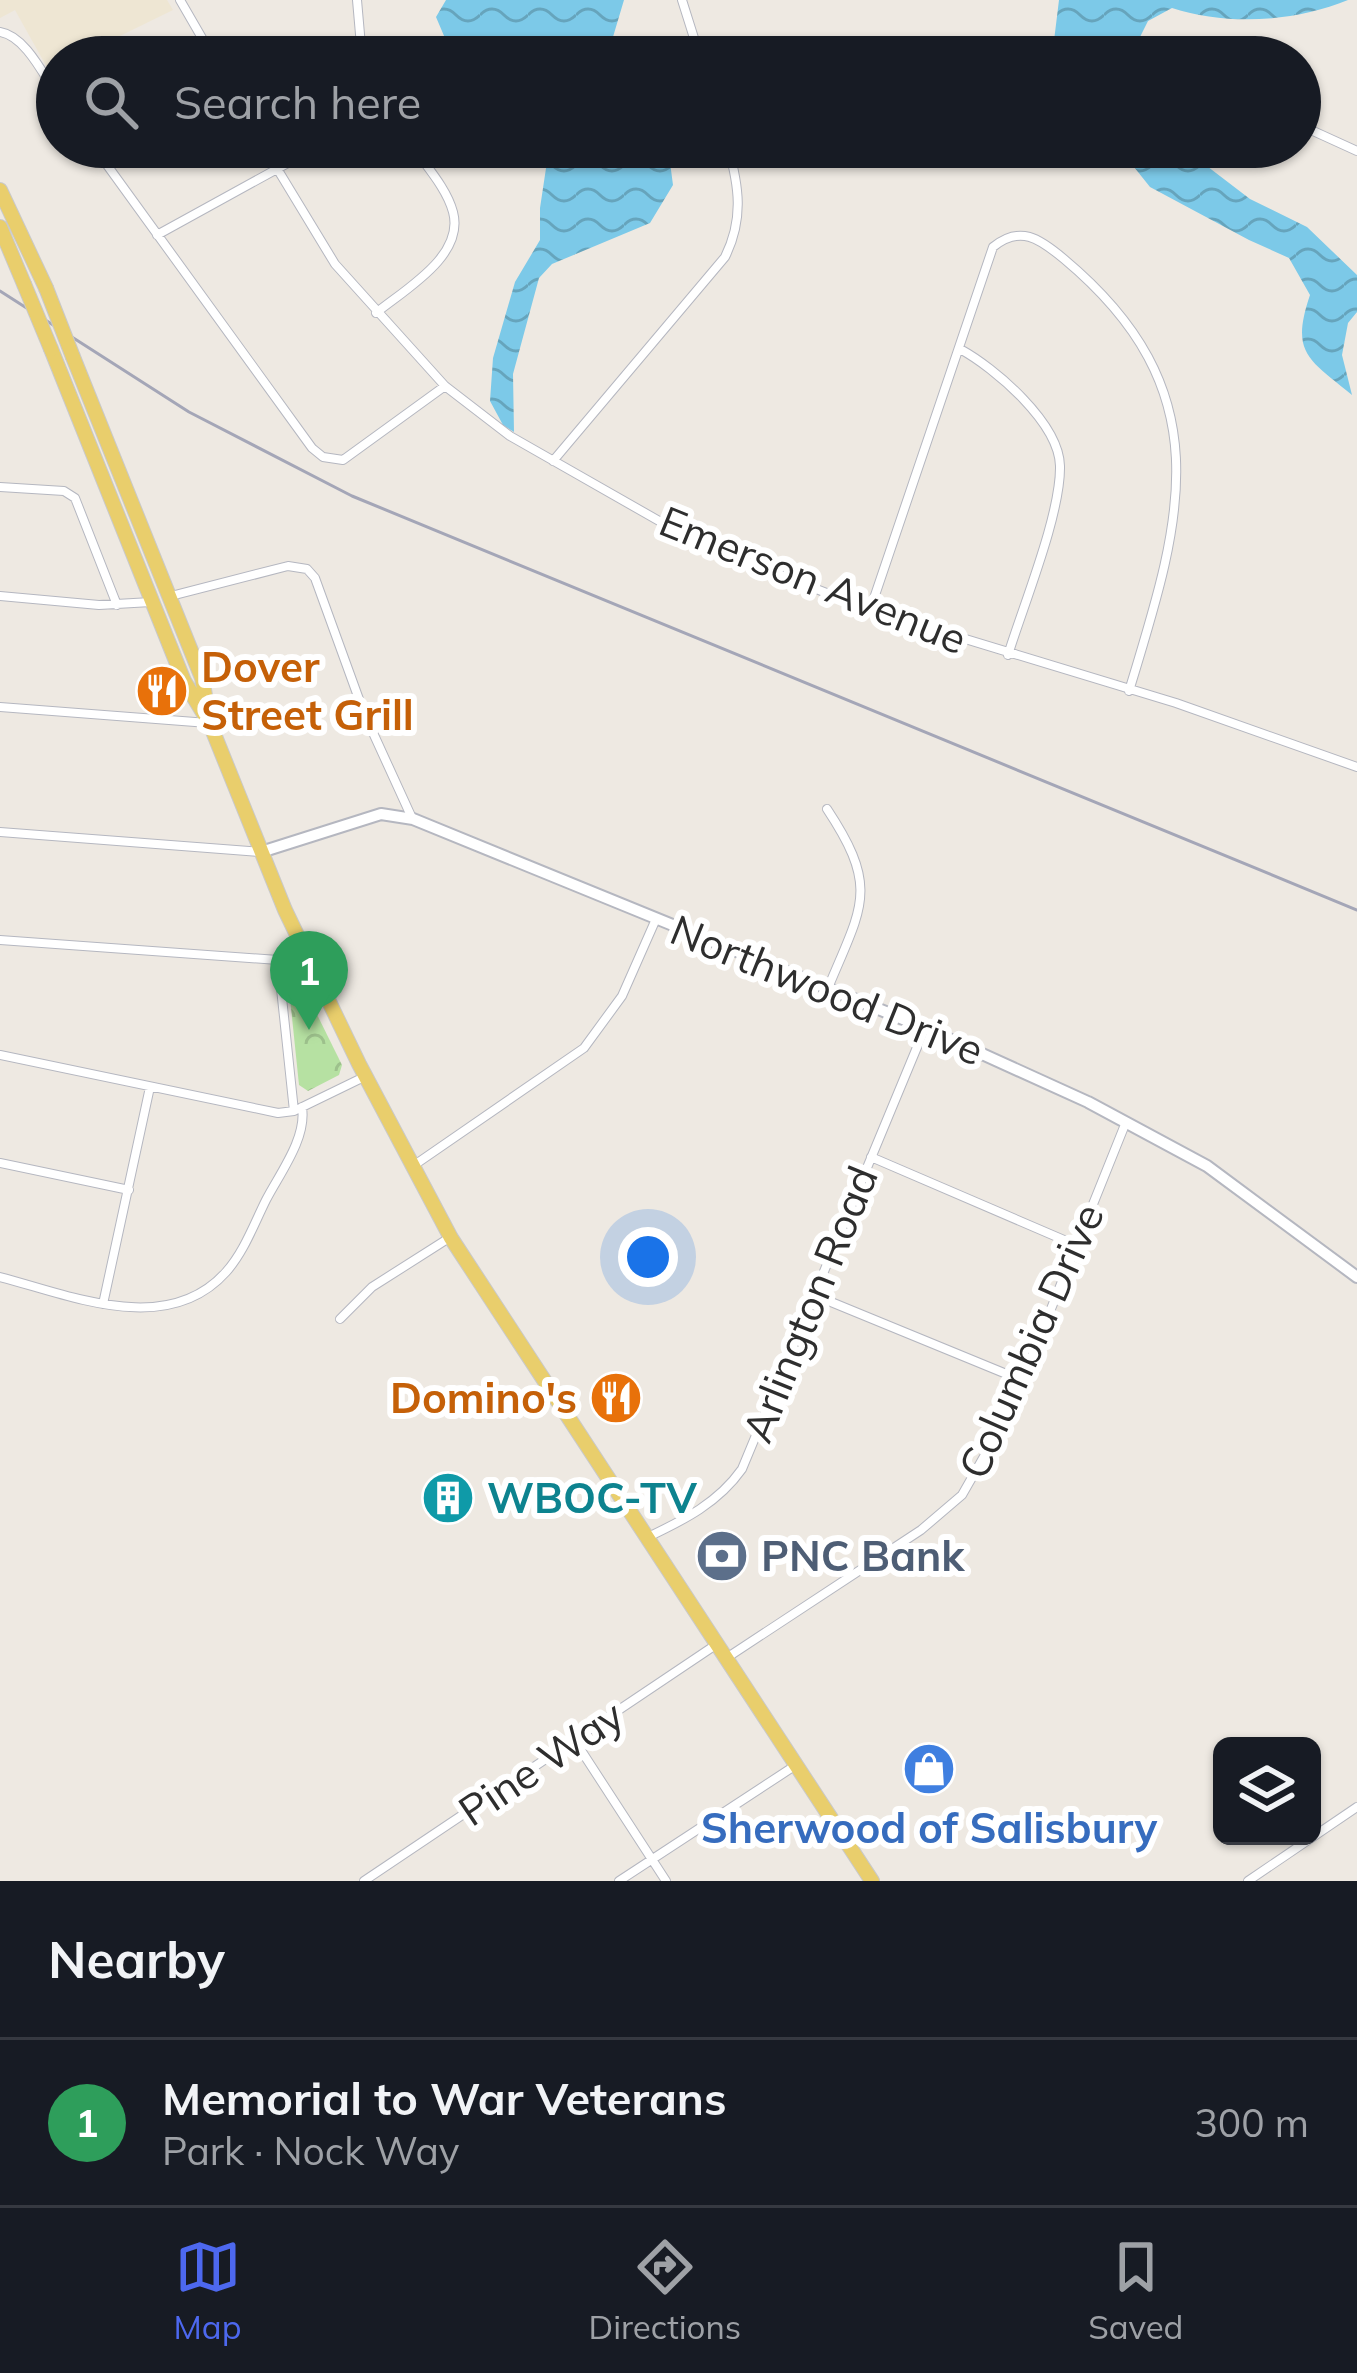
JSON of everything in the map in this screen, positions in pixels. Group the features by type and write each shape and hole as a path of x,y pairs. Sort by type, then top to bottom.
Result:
{"main road":[{"path":"0,190 46,287 202,678 210,724"},
{"path":"0,227 184,681 210,724 261,852 412,1167 451,1238 872,1881"}],"street":[{"path":"180,0 201,36"},
{"path":"357,0 360,36"},
{"path":"682,0 693,36"},
{"path":"1,31 20,42 36,65"},
{"path":"1321,135 1357,152"},
{"path":"109,168 323,457 343,460 445,386"},
{"path":"157,235 280,168"},
{"path":"376,313 447,251 453,236 453,209 427,168"},
{"path":"554,461 725,257 739,209 733,168"},
{"name":"Emerson Avenue","path":"277,170 334,264 445,386 510,436 696,542 870,610 1270,734 1357,766"},
{"path":"870,610 993,247 1007,235 1023,234 1056,252 1118,316 1161,378 1169,406 1177,469 1176,512 1159,593 1129,692"},
{"path":"960,349 1014,389 1049,436 1060,466 1053,511 1007,655"},
{"path":"0,487 64,491 80,507 117,605"},
{"path":"0,596 117,605 152,602 288,566 307,569 315,578 371,730 413,819"},
{"path":"0,706 210,724"},
{"path":"827,809 854,853 862,894 859,913 828,988"},
{"name":"Northwood Drive","path":"261,852 363,818 393,814 413,819 925,1028 1126,1122 1207,1166 1357,1277"},
{"path":"0,832 261,852"},
{"path":"412,1167 584,1048 622,995 656,919"},
{"path":"0,940 278,959 301,1128 244,1244 210,1287 171,1304 126,1308 0,1277"},
{"name":"Arlington Road","path":"646,1538 693,1515 725,1490 742,1469 925,1028"},
{"path":"0,1055 265,1112 298,1109 365,1076"},
{"path":"103,1304 150,1087"},
{"name":"Columbia Drive","path":"728,1657 945,1512 976,1476 1000,1433 1126,1122"},
{"path":"871,1157 1078,1246"},
{"path":"0,1162 129,1190"},
{"path":"340,1319 372,1287 451,1238"},
{"path":"814,1295 1022,1380"},
{"name":"Pine Way","path":"364,1881 718,1643"},
{"path":"574,1741 666,1881"},
{"path":"619,1881 796,1765"},
{"path":"1248,1881 1357,1807"}],"shaded area":[{"path":"0,0 167,0 173,10 120,36 36,36 36,48 15,10 0,18"}],"green space":[{"path":"293,966 342,1065 339,1075 308,1091 299,1085 287,969"}],"water":[{"path":"446,0 624,0 613,36 444,36 436,17"},
{"path":"1059,0 1348,0 1306,13 1261,19 1172,8 1148,21 1140,36 1055,36"},
{"path":"546,168 671,168 673,185 650,223 552,264 539,278 513,374 514,432 503,425 490,401 493,358 515,282 540,240"},
{"path":"1135,168 1209,168 1250,199 1307,227 1357,275 1357,312 1348,323 1342,355 1352,395 1307,354 1302,330 1310,295 1289,258 1150,187"}],"railway":[{"path":"0,291 189,412 352,496 1357,910"}],"place":[{"name":"Dover Street Grill","path":"162,691"},
{"name":"Memorial to War Veterans","path":"309,1030"},
{"name":"Domino's","path":"616,1398"},
{"name":"WBOC-TV","path":"448,1498"},
{"name":"PNC Bank","path":"722,1556"},
{"name":"Sherwood of Salisbury","path":"929,1769"}]}
